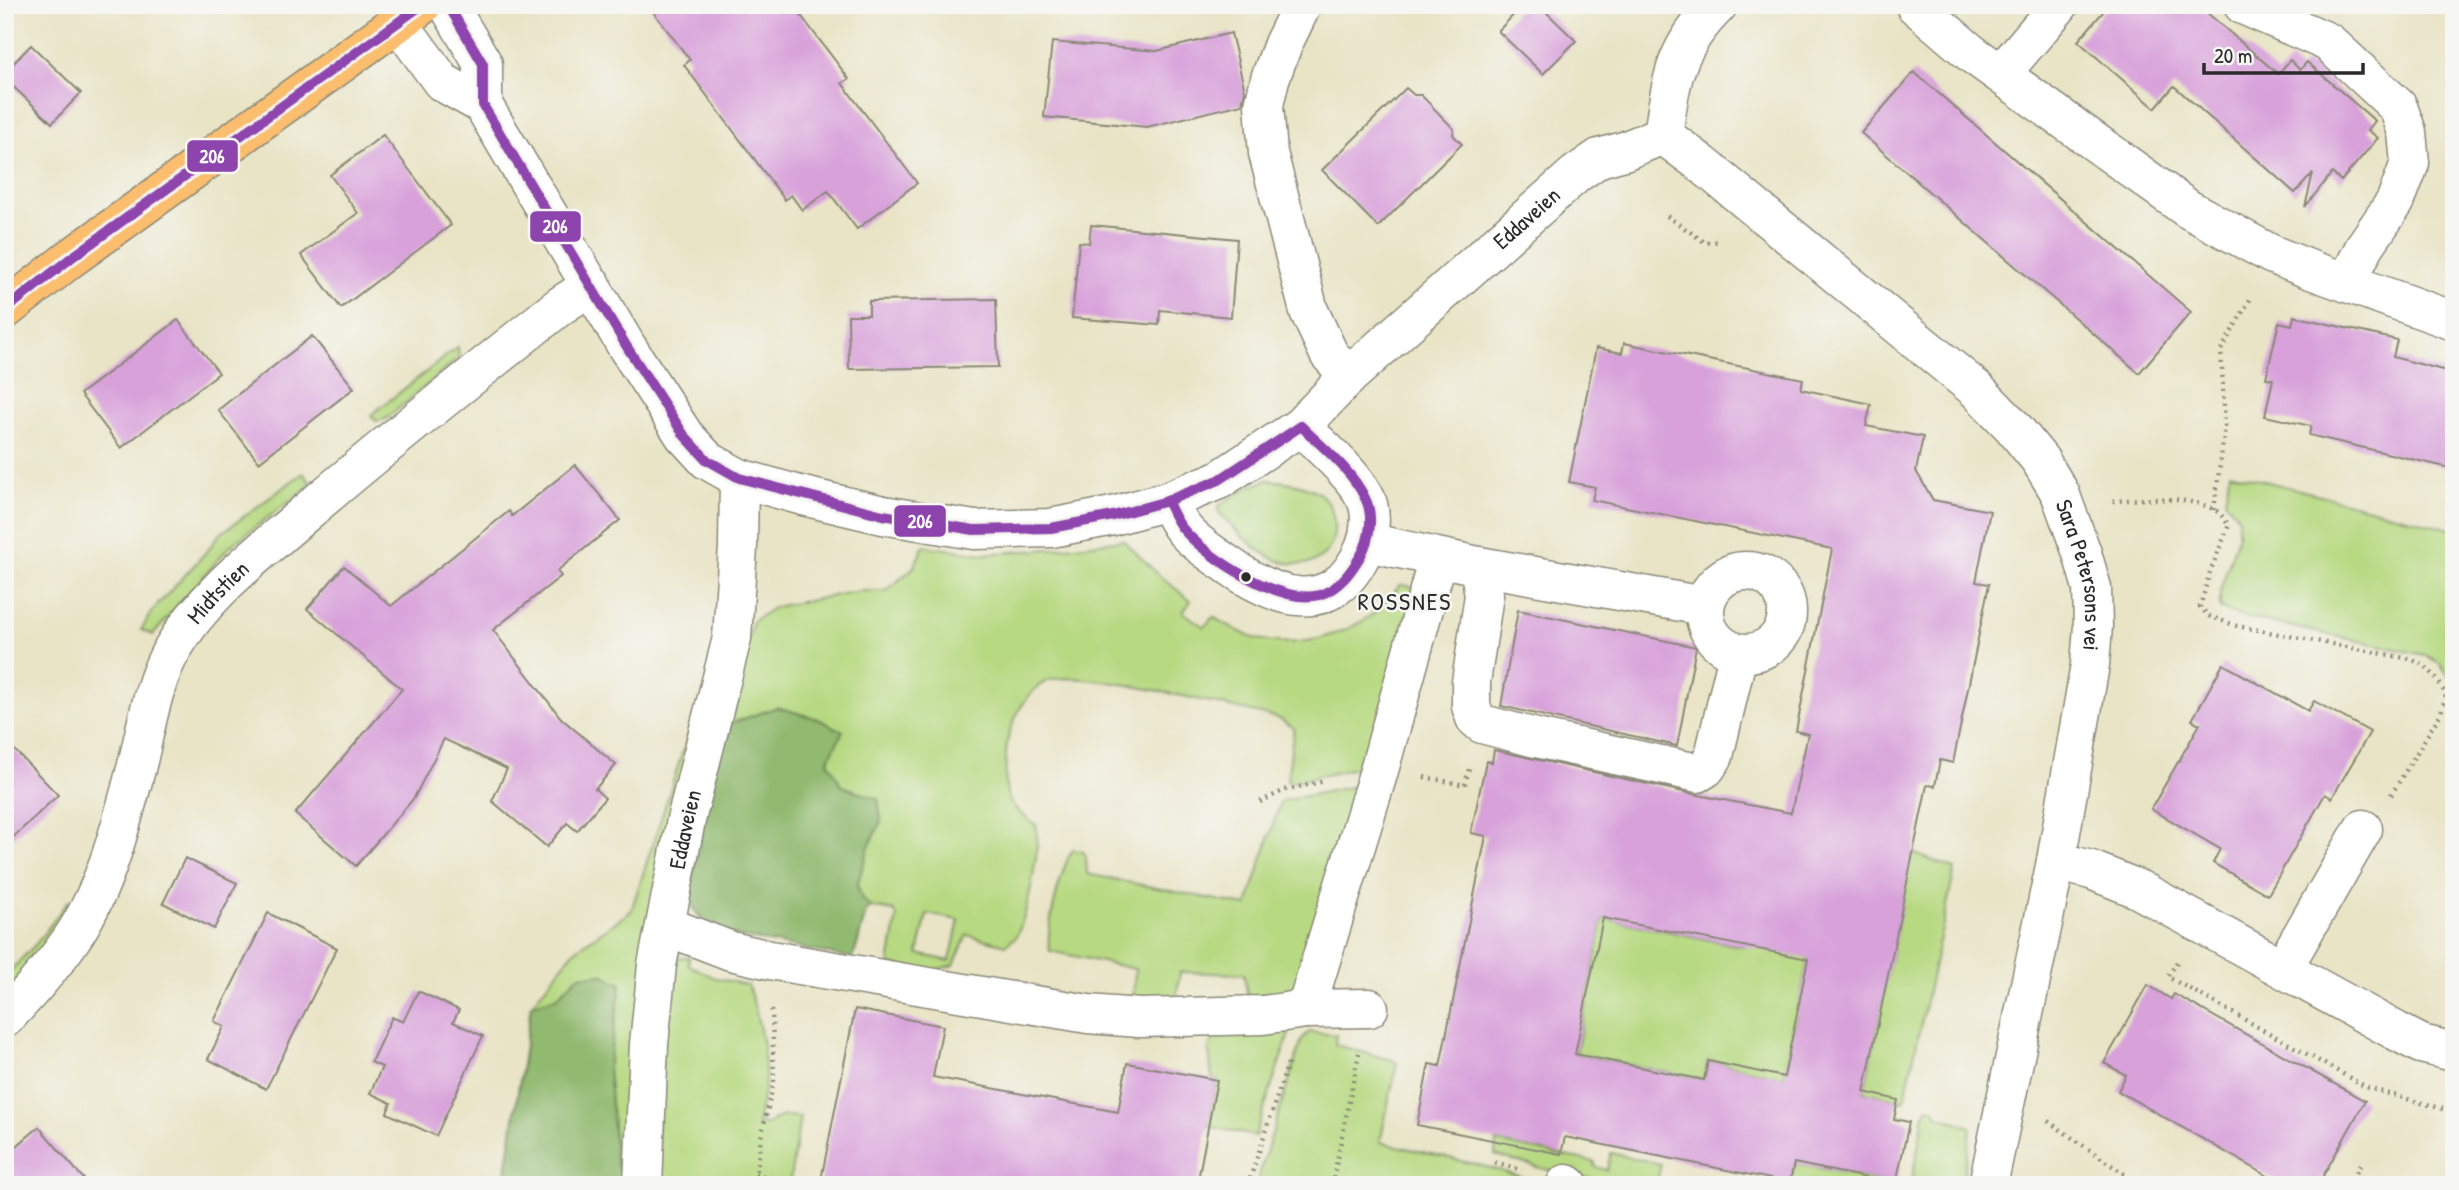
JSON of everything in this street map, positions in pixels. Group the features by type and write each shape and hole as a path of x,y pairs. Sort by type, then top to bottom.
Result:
{"main road":[{"path":"5,310 71,258 410,14"}],"street":[{"name":"Eddaveien","path":"448,5 482,64 483,104 627,347 684,435 707,460 739,478 803,496 883,515 974,530 1051,528 1113,516 1167,501 1219,480 1301,426 1349,376 1576,174 1599,158 1663,135"},
{"path":"1302,5 1283,44 1264,105 1268,153 1309,311 1329,355 1349,376"},
{"path":"1663,135 1672,80 1680,56 1693,32 1718,5"},
{"path":"1914,5 1971,53 2188,209 2272,254 2454,321"},
{"path":"2001,74 2059,5"},
{"path":"2243,5 2328,42 2398,107 2407,132 2410,163 2395,202 2365,246 2347,282"},
{"path":"410,14 442,82 483,104"},
{"name":"Sara Petersons vei","path":"1663,135 1976,389 2040,460 2060,493 2082,554 2092,588 2090,665 2056,862 1988,1185"},
{"name":"Midtstien","path":"5,1018 65,949 91,906 123,818 160,679 171,651 185,628 236,573 341,483 550,314 592,285"},
{"path":"1167,501 1185,532 1243,576 1264,588 1282,594 1313,595 1342,584 1356,566 1367,542 1370,518 1366,500 1356,484 1301,426"},
{"name":"Eddaveien","path":"643,1185 649,1044 657,965 686,820 732,638 739,478"},
{"path":"1367,542 1479,566 1704,606"},
{"path":"1306,1009 1376,780 1438,558"},
{"path":"1479,566 1484,595 1471,682 1471,706 1475,718 1482,724 1698,773 1706,768 1714,756 1738,654"},
{"path":"1738,570 1763,573 1782,589 1787,612 1779,636 1771,645 1760,652 1738,654 1726,649 1713,638 1706,624 1704,606 1713,586 1738,570"},
{"path":"2283,968 2363,829"},
{"path":"2056,862 2091,870 2138,889 2421,1044 2454,1052"},
{"path":"666,926 731,951 770,960 1088,1014 1139,1018 1263,1015 1306,1009 1369,1008"}],"path":[{"path":"2214,510 2225,426 2221,349 2265,273 2272,254"},
{"path":"2110,501 2159,498 2198,505 2219,513 2229,525 2210,572 2200,607 2209,616 2237,626 2418,662 2425,664 2432,672 2446,695 2441,713 2397,786 2363,829"},
{"path":"2198,921 2168,978 2368,1088 2454,1112"},
{"path":"755,1185 761,1137 774,1082 770,960"},
{"path":"1332,1185 1369,1008"},
{"path":"1248,1185 1306,1009"},
{"path":"2006,1102 2034,1111 2140,1185"},
{"path":"2349,1185 2362,1163"},
{"path":"755,1174 796,1185"}],"green space":[{"path":"458,347 459,358 386,419 376,421 371,415"},
{"path":"2230,472 2454,530 2454,685 2440,663 2425,655 2236,615 2220,608 2220,591 2238,536 2238,517 2225,500"},
{"path":"303,473 312,484 229,547 153,635 141,630 153,610 219,535"},
{"path":"1267,480 1307,487 1326,499 1333,517 1334,536 1326,553 1319,559 1296,564 1272,558 1250,543 1219,512 1218,506 1249,487"},
{"path":"1123,540 1161,577 1191,601 1183,612 1204,627 1213,617 1246,635 1268,641 1301,642 1334,634 1350,628 1379,610 1400,585 1409,586 1419,592 1365,766 1293,782 1287,781 1294,728 1278,718 1123,684 1064,678 1047,681 1024,702 1013,723 1007,743 1005,778 1008,795 1016,809 1036,825 1037,835 1035,865 1028,900 1015,938 1006,945 967,935 954,965 928,972 889,964 897,916 894,911 871,907 862,899 857,885 868,849 881,821 878,799 842,786 828,761 726,725 753,621 775,607 859,591 886,591 913,568 924,546 985,554","holes":["927,914 959,920 950,961 918,954"]},
{"path":"777,707 818,719 843,731 828,761 842,786 878,799 881,821 868,849 857,885 862,899 871,907 866,912 851,958 712,931 695,911 689,892 726,725"},
{"path":"693,720 630,1184 616,1162 608,1068 621,984 579,976 557,997 531,1005 574,951 631,911"},
{"path":"1365,784 1300,991 1248,999 1244,974 1180,972 1175,1005 1133,1002 1135,969 1050,951 1055,900 1073,850 1081,851 1086,856 1087,874 1247,906 1281,801"},
{"path":"1912,853 1955,869 1904,1101 1864,1092"},
{"path":"68,901 72,908 46,946 5,993 5,976 36,944"},
{"path":"1603,918 1739,946 1812,941 1784,1077 1708,1061 1704,1080 1576,1054"},
{"path":"689,957 689,965 715,978 748,985 760,1029 765,1062 765,1086 757,1123 767,1125 782,1116 800,1117 789,1185 655,1185 659,1046 678,958"},
{"path":"602,974 621,984 608,1068 616,1162 630,1185 504,1185 531,1005 557,997 578,976"},
{"path":"1292,1025 1255,1136 1208,1126 1217,1080 1212,1079 1209,1049 1215,1032"},
{"path":"1309,1032 1336,1035 1335,1045 1397,1063 1380,1142 1491,1168 1548,1185 1256,1185 1302,1039"},
{"path":"1928,1107 1934,1109 1938,1116 1971,1127 1962,1185 1911,1185 1924,1114"},
{"path":"1496,1142 1595,1162 1595,1167 1607,1170 1611,1153 1661,1164 1656,1185 1615,1183 1554,1172 1495,1155"},
{"path":"1794,1163 1901,1185 1794,1185 1790,1183"}],"building":[{"path":"648,5 793,5 849,79 842,83 917,183 857,229 828,191 802,210 791,195 785,200 684,65 690,60"},
{"path":"1523,5 1539,5 1576,41 1543,74 1498,31"},
{"path":"2109,5 2198,5 2278,74 2290,60 2300,70 2307,62 2375,121 2368,130 2378,138 2341,181 2332,173 2305,207 2313,173 2295,193 2174,86 2155,108 2078,41"},
{"path":"1231,33 1245,91 1242,104 1147,127 1044,117 1052,42 1157,51"},
{"path":"31,45 81,93 52,123 5,79 5,72"},
{"path":"1914,72 2191,312 2139,373 1861,133"},
{"path":"1406,88 1414,95 1421,95 1454,129 1453,135 1462,144 1378,227 1322,170"},
{"path":"383,135 451,225 341,308 301,255 358,213 330,175"},
{"path":"1091,225 1237,239 1231,317 1160,310 1159,325 1072,318 1079,242 1089,243"},
{"path":"996,299 998,367 849,369 848,315 869,315 869,301"},
{"path":"2294,316 2397,340 2393,357 2454,373 2454,469 2309,435 2311,426 2265,416 2273,379 2266,378 2279,322 2292,325"},
{"path":"178,320 219,373 121,448 80,394"},
{"path":"312,336 354,388 259,462 218,410"},
{"path":"1624,343 1803,379 1801,389 1871,404 1866,426 1923,437 1916,471 1933,500 1990,511 1976,582 1989,584 1953,763 1940,760 1935,786 1927,785 1864,1092 1898,1100 1894,1119 1909,1122 1896,1184 1794,1163 1790,1183 1565,1137 1561,1154 1417,1125 1429,1064 1440,1066 1486,836 1471,833 1486,761 1492,762 1494,750 1791,813 1808,734 1796,731 1832,549 1592,500 1595,487 1569,482 1596,348 1622,353","holes":["1603,918 1808,959 1784,1077 1708,1061 1704,1080 1575,1054"]},
{"path":"575,465 620,520 557,571 561,576 493,630 561,718 616,765 595,789 605,798 577,831 567,823 547,847 492,801 507,769 444,739 414,798 356,866 295,814 402,689 307,609 344,566 391,606 509,511 512,516"},
{"path":"1518,610 1696,647 1677,746 1501,706"},
{"path":"2223,664 2308,711 2314,701 2370,732 2332,798 2325,794 2268,895 2213,863 2220,849 2151,809 2200,724 2192,720"},
{"path":"5,740 58,795 5,845"},
{"path":"185,858 237,883 214,929 163,903"},
{"path":"268,913 337,948 266,1089 208,1059 224,1027 214,1021"},
{"path":"2148,985 2171,999 2174,994 2365,1101 2318,1185 2284,1185 2118,1091 2126,1075 2104,1063"},
{"path":"418,991 459,1010 453,1022 483,1036 436,1136 387,1113 391,1103 370,1093 382,1067 371,1062 392,1017 403,1022"},
{"path":"855,1009 943,1026 933,1077 1118,1112 1127,1063 1217,1080 1197,1185 820,1185"},
{"path":"39,1127 89,1185 5,1185 5,1156"}],"transit line":[{"name":"206","path":"5,310 71,258 422,5"},
{"name":"206","path":"448,5 483,64 483,105 627,347 684,435 707,460 739,478 883,515 974,530 1051,528 1113,516 1167,501"},
{"name":"206","path":"1301,426 1336,459 1359,487 1368,505 1370,519 1364,549 1344,579 1333,589 1319,595 1303,596 1285,593 1246,577 1209,553 1183,529 1167,501 1219,480 1301,426"}],"district":[{"name":"ROSSNES","path":"1405,602"}]}
